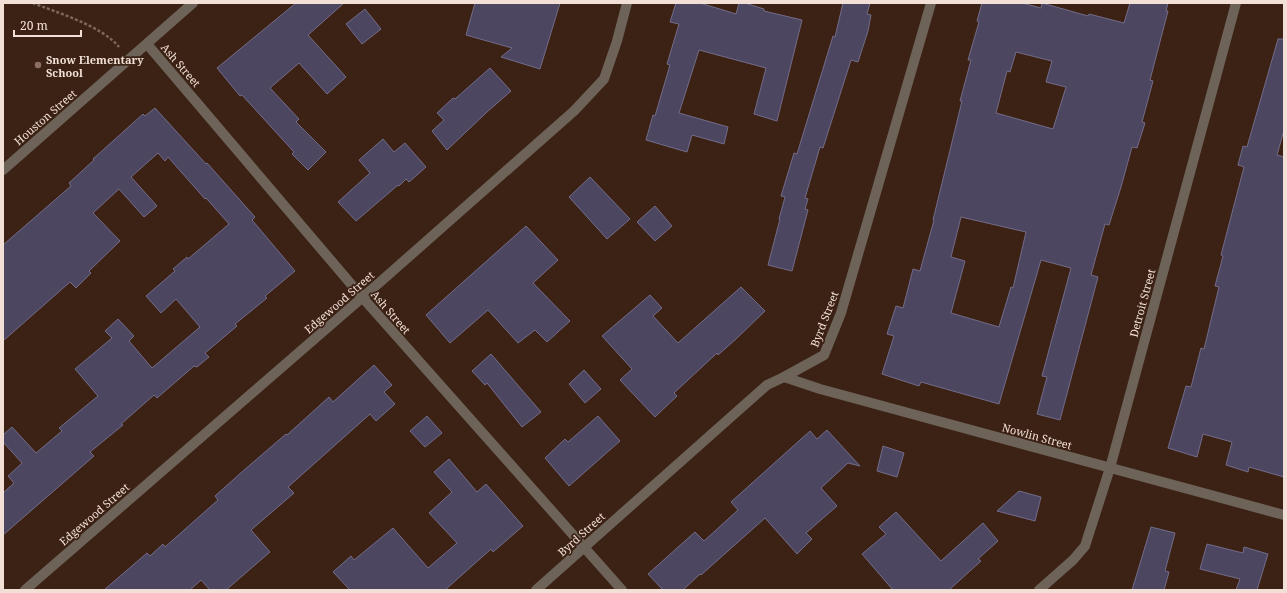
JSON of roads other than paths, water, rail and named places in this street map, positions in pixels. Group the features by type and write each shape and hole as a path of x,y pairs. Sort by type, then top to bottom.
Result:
{"street":[{"name":"Houston Street","path":"3,170 193,3"},
{"name":"Edgewood Street","path":"25,590 574,111 604,80 617,41 627,3"},
{"name":"Byrd Street","path":"536,590 585,548 616,518 767,384 784,377 824,355 841,313 931,3"},
{"name":"Detroit Street","path":"1039,590 1074,560 1085,546 1110,468 1236,3"},
{"name":"Ash Street","path":"147,44 362,297 622,590"},
{"name":"Nowlin Street","path":"784,377 820,389 1284,515"}],"place":[{"name":"Snow Elementary School","path":"38,65"}]}
